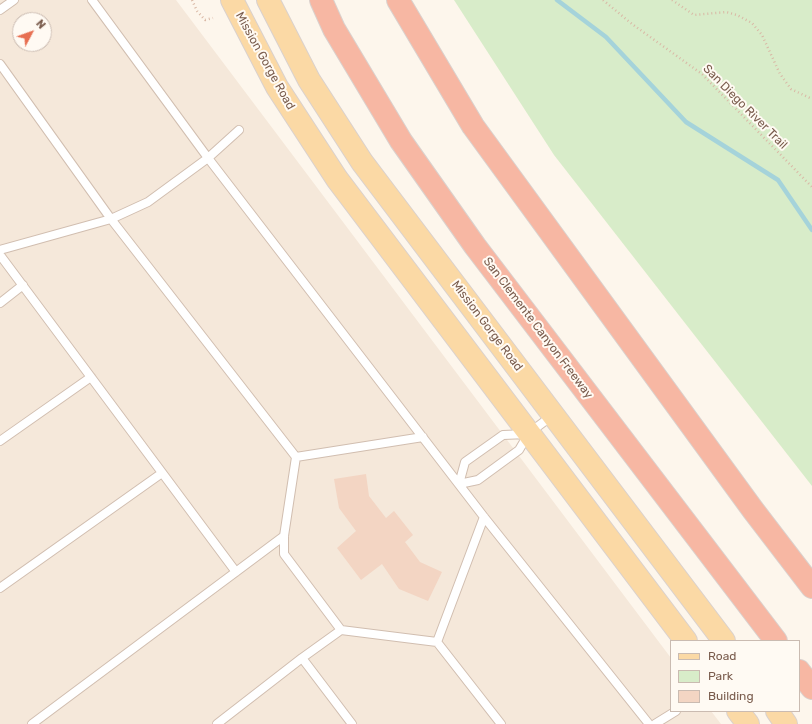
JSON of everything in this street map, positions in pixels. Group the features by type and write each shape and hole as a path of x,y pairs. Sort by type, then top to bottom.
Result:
{"highway":[{"name":"San Clemente Canyon Freeway","path":"321,0 334,29 402,142 475,246 775,640"},
{"path":"398,0 473,126 753,510 812,587"},
{"path":"800,672 812,688"}],"main road":[{"name":"Mission Gorge Road","path":"232,0 277,87 337,179 685,640"},
{"name":"Mission Gorge Road","path":"268,0 308,80 362,162 723,640"},
{"path":"739,712 748,724"},
{"path":"777,712 786,724"}],"lane":[{"path":"0,10 14,0"},
{"path":"92,0 208,158 484,517 649,724"},
{"path":"0,64 111,219 296,457 284,536 284,554 341,630"},
{"path":"0,250 111,219 148,202 208,158 240,130"},
{"path":"0,255 236,572"},
{"path":"0,303 23,285"},
{"path":"0,441 91,377"},
{"path":"459,484 478,480 519,450 529,434 554,415"},
{"path":"459,484 466,462 503,434 529,434"},
{"path":"296,457 423,437"},
{"path":"0,588 162,473"},
{"path":"437,642 484,517"},
{"path":"32,724 284,536"},
{"path":"217,724 302,658 341,630 437,642 501,724"},
{"path":"302,658 352,724"},
{"path":"655,724 674,712"}],"path":[{"path":"192,0 197,11 205,20 213,18"},
{"name":"San Diego River Trail","path":"603,0 632,24 702,74 812,187"},
{"path":"672,0 694,15 726,12 737,15 752,23 762,35 780,74 791,89 812,99"}],"shaded area":[{"path":"0,0 176,0 670,657 670,712 712,712 721,724 0,724"}],"green space":[{"path":"454,0 812,0 812,486 554,155"}],"building":[{"path":"366,474 369,496 386,518 394,511 413,535 405,542 420,562 442,572 428,601 399,589 382,564 361,580 337,548 356,531 339,508 334,479"}],"waterway":[{"path":"557,0 606,37 686,122 778,180 812,230"}]}
